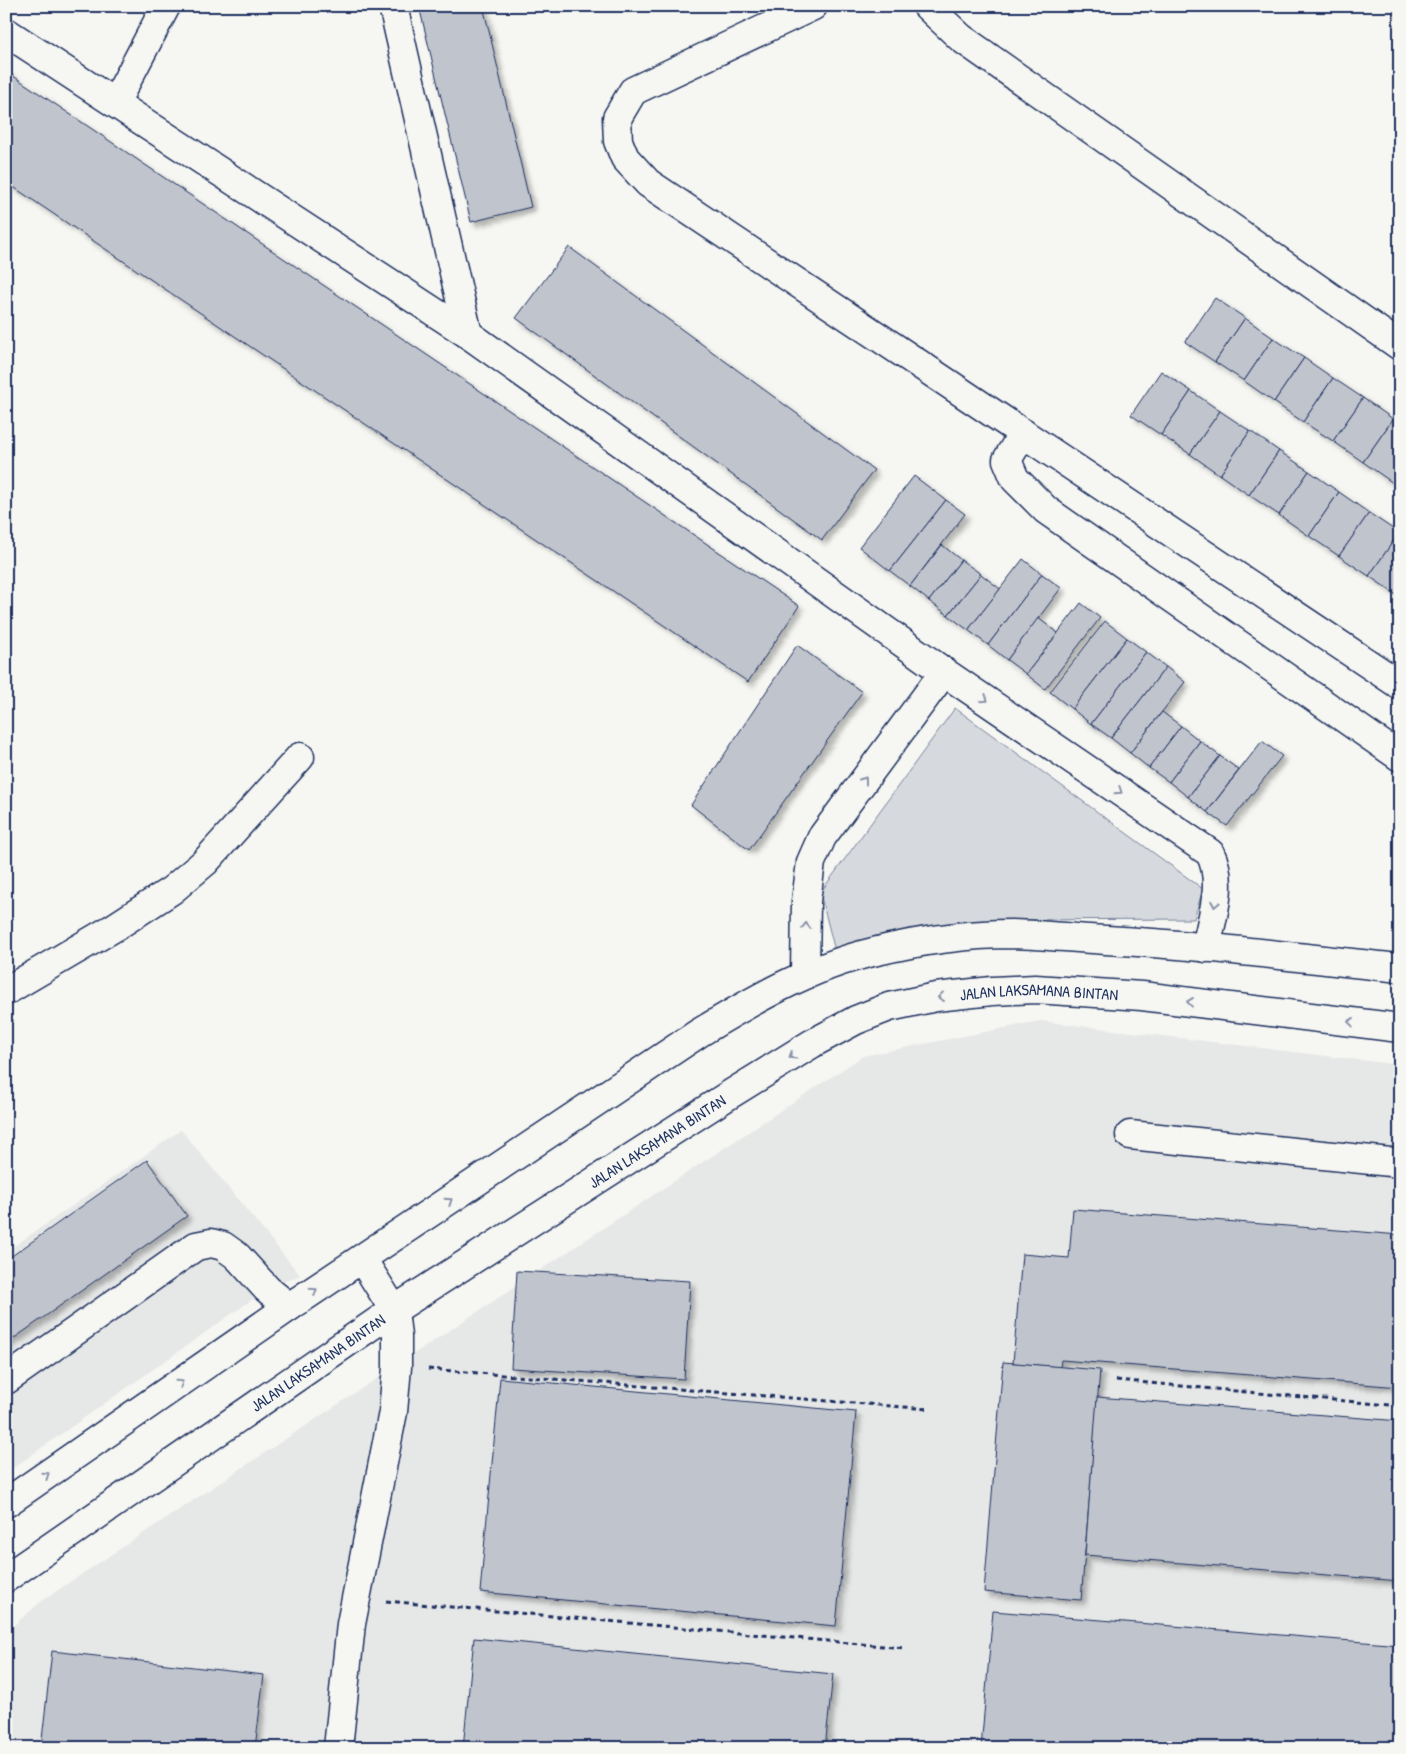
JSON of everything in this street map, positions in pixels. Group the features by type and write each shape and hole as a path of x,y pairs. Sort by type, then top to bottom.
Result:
{"street":[{"path":"115,103 166,6"},
{"path":"393,6 468,334"},
{"path":"813,6 632,91 617,118 618,140 625,158 648,183 1400,684"},
{"path":"927,6 961,38 1400,346"},
{"path":"6,32 468,334 944,672 1210,853 1217,873 1218,888 1206,948"},
{"path":"1023,433 1006,460 1015,479 1046,510 1400,757"},
{"path":"805,974 806,901 812,862 822,837 944,672"},
{"path":"6,991 115,927 172,890 204,862 300,757"},
{"path":"6,1503 288,1307 699,1033 746,1004 805,974 871,952 923,941 1012,934 1152,942 1400,968"},
{"name":"JALAN LAKSAMANA BINTAN","path":"6,1578 394,1310 804,1048 856,1020 889,1006 946,996 1035,989 1142,996 1400,1028"},
{"path":"1130,1134 1400,1163"},
{"path":"6,1380 196,1246 211,1243 223,1246 237,1256 267,1289 288,1307"},
{"path":"338,1748 351,1624 393,1412 397,1367 397,1336 394,1310 362,1259"}],"path":[{"path":"397,1367 929,1409"},
{"path":"1116,1380 1400,1406"},
{"path":"356,1599 905,1648"}],"shaded area":[{"path":"955,708 1203,889 1194,919 1007,920 835,951 820,893"},
{"path":"1040,1021 1400,1065 1400,1748 6,1748 6,1632 43,1600 863,1056"},
{"path":"181,1130 300,1275 267,1289 6,1473 6,1252"}],"building":[{"path":"419,6 483,6 531,207 471,222"},
{"path":"6,71 799,606 748,682 6,182"},
{"path":"569,247 874,470 822,540 516,318"},
{"path":"1215,298 1245,318 1215,362 1185,342"},
{"path":"1245,318 1273,338 1244,381 1215,362"},
{"path":"1273,338 1304,358 1274,402 1244,381"},
{"path":"1304,358 1333,378 1303,422 1274,402"},
{"path":"1161,371 1191,391 1161,435 1131,415"},
{"path":"1333,378 1363,398 1333,441 1303,422"},
{"path":"1191,391 1220,411 1190,454 1161,435"},
{"path":"1363,398 1393,419 1363,462 1333,441"},
{"path":"1220,411 1250,431 1220,475 1190,454"},
{"path":"1393,419 1400,423 1400,473 1393,483 1363,462"},
{"path":"1250,431 1279,451 1249,495 1220,475"},
{"path":"1279,451 1309,471 1279,515 1249,495"},
{"path":"1309,471 1339,492 1309,536 1279,515"},
{"path":"1400,473 1400,487 1393,483"},
{"path":"914,476 946,500 890,571 859,547"},
{"path":"1339,492 1369,513 1339,556 1309,536"},
{"path":"946,500 965,514 910,586 890,571"},
{"path":"1369,513 1399,533 1369,576 1339,556"},
{"path":"1399,533 1400,593 1398,596 1369,576"},
{"path":"942,545 961,560 929,601 910,586"},
{"path":"1023,559 1042,574 988,645 968,630"},
{"path":"961,560 981,574 948,615 929,601"},
{"path":"981,574 1000,589 968,630 948,615"},
{"path":"1042,574 1061,588 1007,660 988,645"},
{"path":"1081,603 1100,618 1045,689 1026,674"},
{"path":"1038,618 1058,633 1026,674 1007,660"},
{"path":"1105,621 1127,638 1072,709 1050,692"},
{"path":"1127,638 1146,652 1091,724 1072,709"},
{"path":"797,645 862,692 749,850 691,805"},
{"path":"1146,652 1166,667 1111,738 1091,724"},
{"path":"1166,667 1185,682 1130,753 1111,738"},
{"path":"1162,712 1181,726 1149,768 1130,753"},
{"path":"1181,726 1200,741 1169,782 1149,768"},
{"path":"1200,741 1220,756 1188,797 1169,782"},
{"path":"1262,741 1282,756 1227,826 1207,812"},
{"path":"1220,756 1239,770 1207,812 1188,797"},
{"path":"147,1160 187,1216 6,1344 6,1260"},
{"path":"1073,1209 1400,1235 1400,1387 1061,1360 1060,1367 1013,1363 1022,1254 1069,1258"},
{"path":"517,1271 690,1281 684,1379 511,1368"},
{"path":"1003,1362 1100,1370 1081,1600 984,1592"},
{"path":"500,1378 856,1412 836,1626 480,1592"},
{"path":"1097,1397 1400,1421 1400,1581 1085,1555"},
{"path":"993,1611 1400,1645 1400,1748 981,1748"},
{"path":"474,1638 833,1674 825,1748 463,1748"},
{"path":"52,1651 264,1675 255,1748 41,1748"}]}
